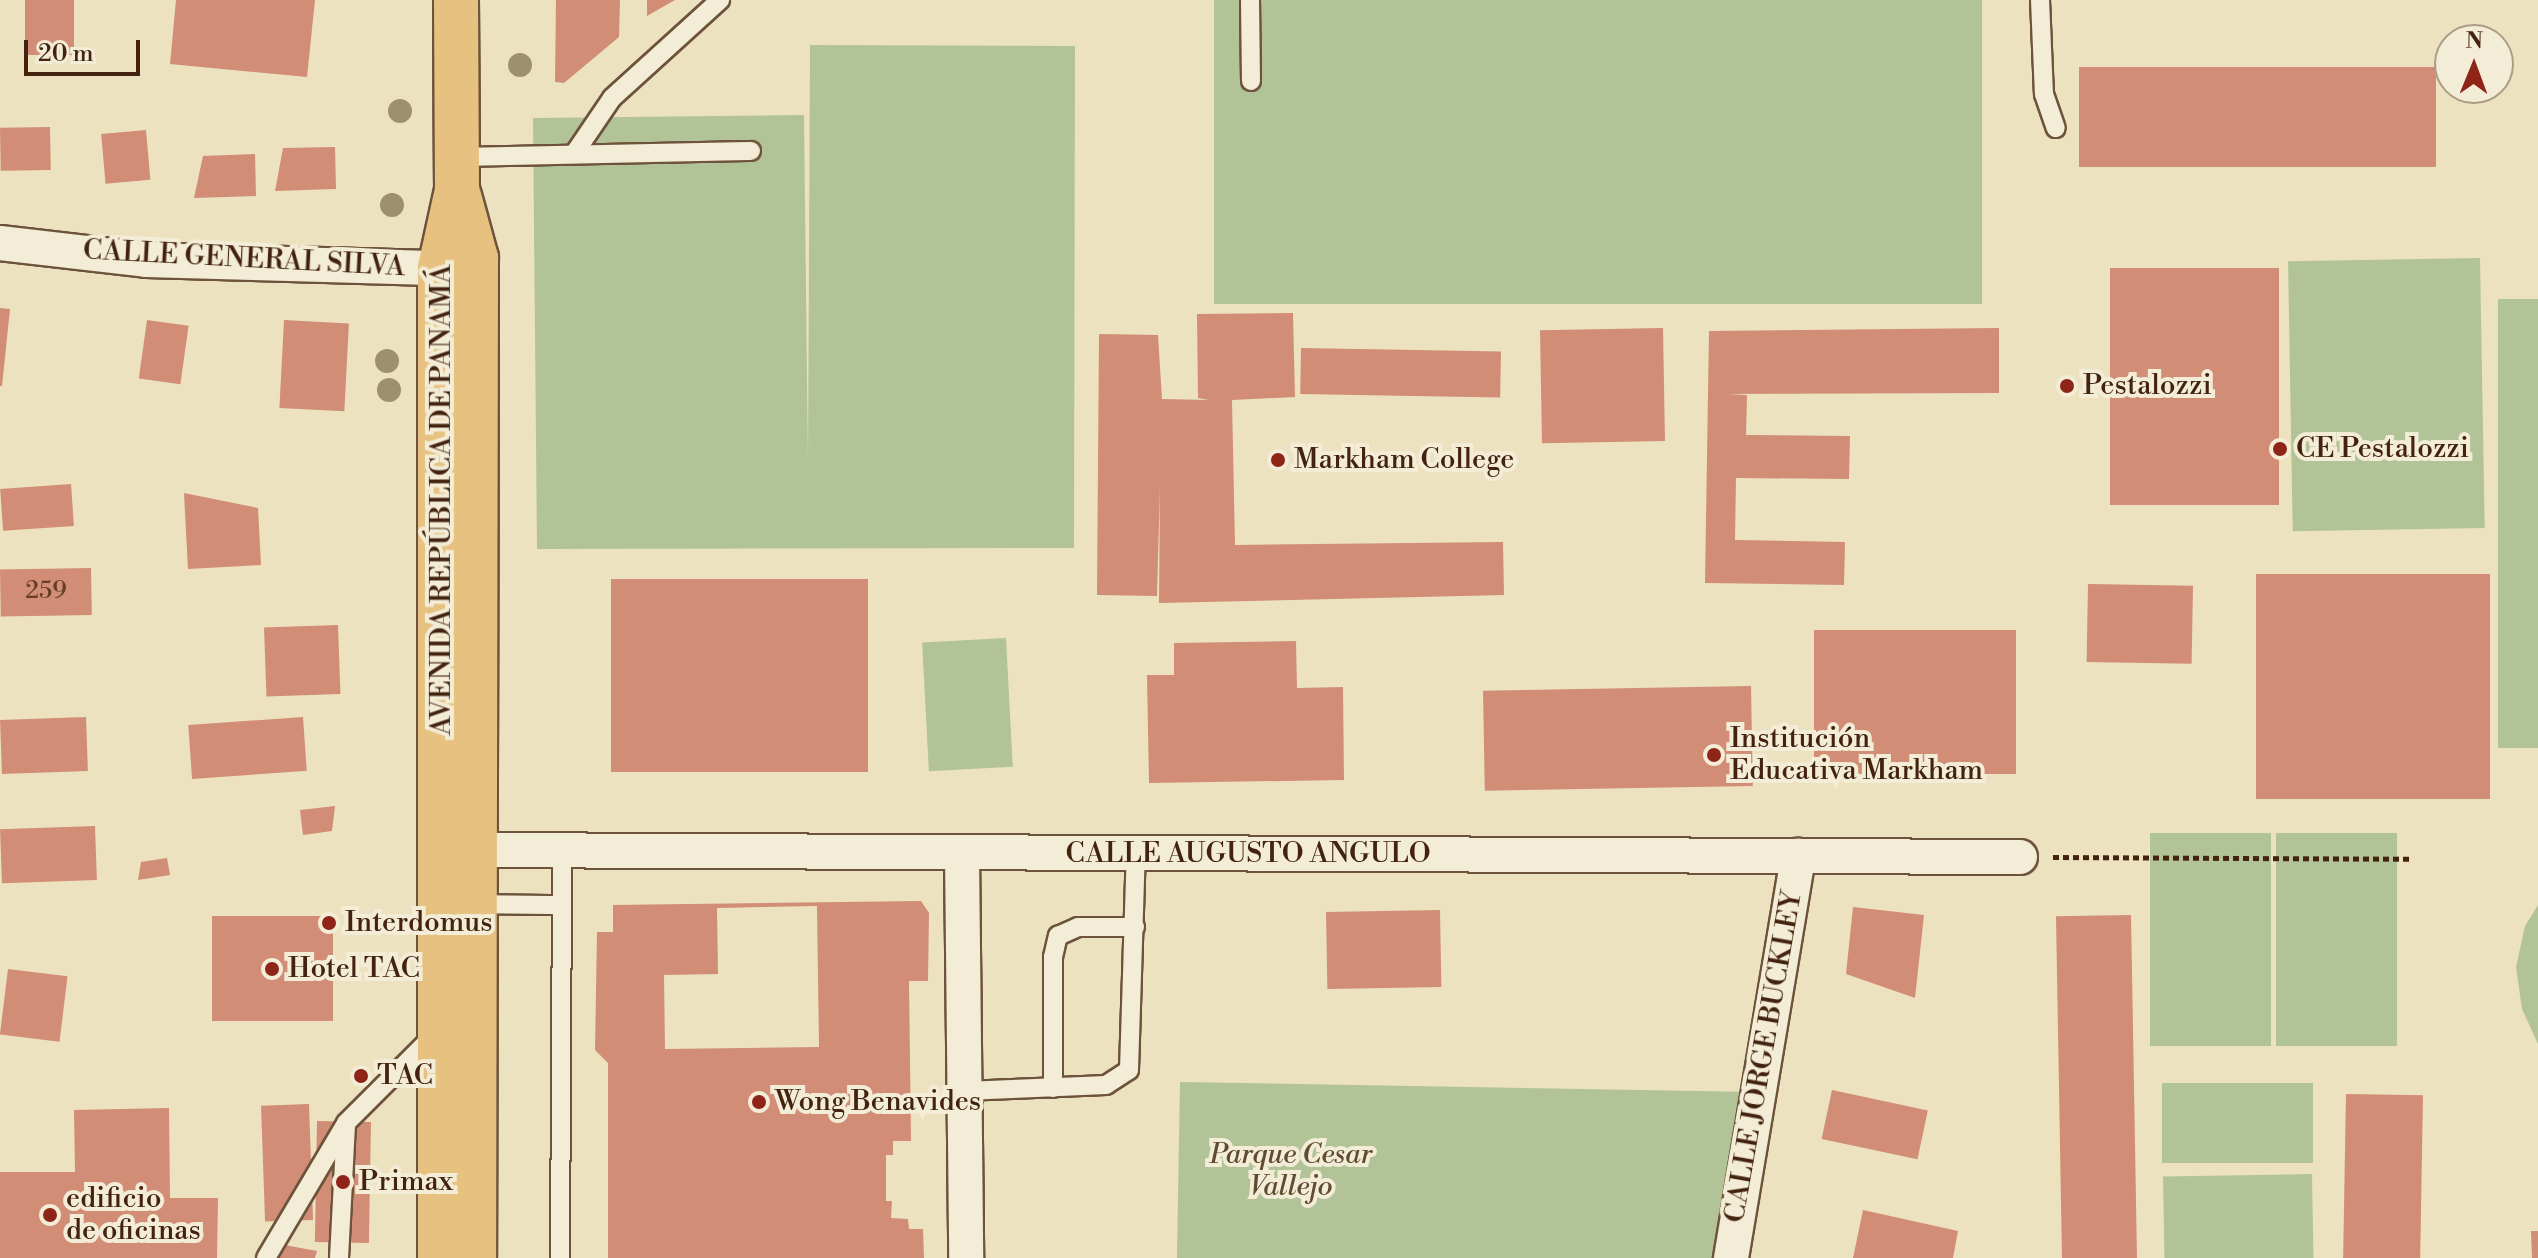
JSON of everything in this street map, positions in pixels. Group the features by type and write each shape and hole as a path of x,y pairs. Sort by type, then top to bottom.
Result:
{"main road":[{"path":"456,0 457,173"},
{"name":"AVENIDA REPÚBLICA DE PANAMÁ","path":"440,1258 440,268 457,173"},
{"name":"AVENIDA REPÚBLICA DE PANAMÁ","path":"457,173 476,258 474,1258"}],"street":[{"name":"CALLE GENERAL SILVA","path":"0,243 146,260 440,268"},
{"name":"CALLE AUGUSTO ANGULO","path":"475,850 2020,857"},
{"path":"962,853 966,1258"},
{"name":"CALLE JORGE BUCKLEY","path":"1739,1257 1798,856"}],"lane":[{"path":"574,154 612,98 720,0"},
{"path":"1250,0 1251,81"},
{"path":"2040,0 2044,94 2056,128"},
{"path":"457,173 574,154 751,151"},
{"path":"560,1258 562,851"},
{"path":"965,1091 1106,1085 1129,1070 1136,853"},
{"path":"475,904 561,905"},
{"path":"1053,1088 1053,957 1058,936 1078,927 1135,927"},
{"path":"266,1258 346,1123 440,1029"},
{"path":"339,1258 346,1123"}],"path":[{"path":"2020,857 2409,859"}],"green space":[{"path":"1214,0 1982,0 1982,304 1214,304"},
{"path":"810,45 1075,46 1074,548 537,549 533,118 804,115 808,461"},
{"path":"2480,258 2485,528 2293,531 2288,261"},
{"path":"2498,299 2538,299 2538,748 2498,748"},
{"path":"1006,638 1013,767 929,771 922,642"},
{"path":"2150,833 2271,833 2271,1046 2150,1046"},
{"path":"2276,833 2397,833 2397,1046 2276,1046"},
{"path":"2538,905 2538,1044 2522,1009 2516,967 2525,926"},
{"name":"Parque Cesar Vallejo","path":"1180,1082 1741,1092 1738,1258 1177,1258"},
{"path":"2162,1083 2313,1083 2313,1163 2162,1163"},
{"path":"2312,1174 2313,1258 2164,1258 2163,1177"}],"building":[{"path":"25,0 74,0 74,55 25,55"},
{"path":"176,0 315,0 307,77 170,64"},
{"path":"556,0 620,0 619,37 564,83 555,82"},
{"path":"647,0 675,0 647,16"},
{"path":"2079,67 2434,67 2436,167 2079,167"},
{"path":"50,127 51,170 1,171 0,128"},
{"path":"146,130 150,180 106,184 101,134"},
{"path":"335,147 336,189 275,191 283,148"},
{"path":"255,154 256,196 194,198 203,156"},
{"path":"2110,268 2279,268 2279,505 2110,505"},
{"path":"0,308 10,309 2,386 0,386"},
{"path":"1293,313 1295,397 1232,400 1235,545 1503,542 1504,595 1159,603 1160,486 1157,596 1097,595 1099,334 1158,335 1162,399 1209,400 1198,398 1197,314"},
{"path":"147,320 189,326 180,384 139,378"},
{"path":"284,320 349,323 344,411 279,408"},
{"path":"1663,328 1665,441 1542,443 1540,330"},
{"path":"1999,328 1999,393 1728,394 1747,395 1746,435 1850,436 1849,479 1736,478 1735,540 1845,542 1844,585 1705,583 1709,331"},
{"path":"1301,348 1501,351 1500,397 1300,394"},
{"path":"71,484 74,526 3,531 0,489"},
{"path":"184,493 258,508 261,565 188,569"},
{"path":"91,568 92,615 1,617 0,570"},
{"path":"2256,574 2490,574 2490,799 2256,799"},
{"path":"611,579 868,579 868,772 611,772"},
{"path":"2088,584 2193,586 2192,664 2087,662"},
{"path":"338,625 340,694 266,697 264,628"},
{"path":"1814,630 2016,630 2016,774 1814,774"},
{"path":"1296,641 1297,688 1343,687 1344,780 1149,783 1147,675 1174,675 1174,643"},
{"path":"1751,686 1753,786 1485,791 1483,691"},
{"path":"86,717 88,771 2,774 0,720"},
{"path":"303,717 307,771 192,779 188,725"},
{"path":"335,806 332,831 303,835 300,810"},
{"path":"95,826 97,880 2,883 0,829"},
{"path":"167,858 170,875 138,880 141,862"},
{"name":"Wong Benavides","path":"921,901 929,913 928,981 909,981 911,1141 893,1141 893,1155 886,1155 886,1201 892,1201 891,1218 908,1219 909,1229 923,1229 924,1258 608,1258 608,1063 595,1050 597,932 613,932 613,905","holes":["817,906 819,1047 665,1049 664,975 718,974 717,908"]},
{"path":"1853,907 1924,915 1915,998 1846,974"},
{"path":"1440,910 1441,987 1327,989 1326,912"},
{"path":"2131,915 2137,1258 2062,1258 2056,916"},
{"name":"Hotel TAC","path":"212,916 333,916 333,1021 212,1021"},
{"path":"8,969 68,976 60,1042 0,1035"},
{"path":"1832,1090 1928,1110 1917,1159 1822,1139"},
{"path":"2346,1094 2423,1095 2420,1258 2343,1258"},
{"name":"Primax","path":"309,1104 313,1220 265,1222 261,1106"},
{"path":"169,1108 170,1198 218,1198 217,1258 0,1258 0,1172 75,1172 74,1110"},
{"name":"Primax","path":"317,1121 371,1122 369,1243 315,1242"},
{"path":"1863,1210 1958,1231 1953,1258 1853,1258"},
{"path":"2531,1231 2538,1231 2538,1258 2532,1258"},
{"name":"Primax","path":"263,1241 317,1251 315,1258 260,1258"}],"place":[{"name":"Pestalozzi","path":"2067,386"},
{"name":"CE Pestalozzi","path":"2280,449"},
{"name":"Markham College","path":"1278,460"},
{"name":"Institución Educativa Markham","path":"1714,755"},
{"name":"Interdomus","path":"329,923"},
{"name":"Hotel TAC","path":"272,969"},
{"name":"TAC","path":"361,1076"},
{"name":"Wong Benavides","path":"759,1102"},
{"name":"Primax","path":"343,1182"},
{"name":"edificio de oficinas","path":"50,1215"}]}
